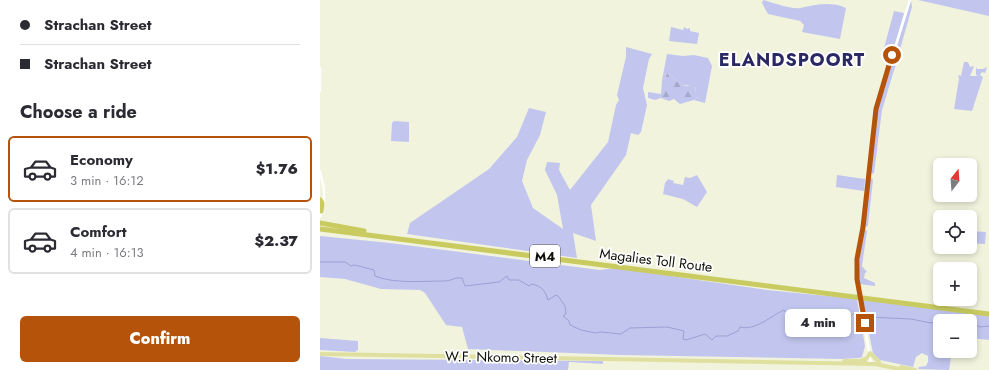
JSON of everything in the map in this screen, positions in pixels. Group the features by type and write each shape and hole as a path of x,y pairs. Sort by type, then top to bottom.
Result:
{"highway":[{"path":"320,214 322,199"},
{"path":"320,223 404,239"},
{"name":"Magalies Toll Route","path":"320,228 989,314"},
{"path":"320,232 404,239"}],"main road":[{"path":"850,360 864,360 870,353 879,362"},
{"name":"W.F. Nkomo Street","path":"320,354 361,356 407,355 815,363 879,362 915,370"},
{"name":"W.F. Nkomo Street","path":"815,363 850,360 904,370"}],"street":[{"path":"871,363 859,291 857,267 877,106 909,0"},
{"path":"320,68 320,91"},
{"path":"320,170 322,199"}],"green space":[{"path":"763,0 787,7 797,8 829,4 846,8 840,39 802,32 804,25 800,21 768,14 762,3"},
{"path":"911,0 912,7 899,53 897,54 895,52"},
{"path":"918,0 989,0 989,16"},
{"path":"894,11 904,13 893,51 891,51 884,48"},
{"path":"671,27 683,30 684,27 687,29 690,28 690,31 699,33 697,44 669,41"},
{"path":"626,47 652,54 649,59 643,88 647,105 641,132 638,135 631,133 626,155 591,205 596,241 573,233 577,258 407,234 410,223 489,169 517,137 529,108 546,112 540,135 527,160 522,181 533,208 563,229 557,195 545,170 547,162 560,163 559,170 570,190 608,142 616,105 619,100 617,95 626,57"},
{"path":"667,54 683,56 694,55 708,58 712,66 705,103 694,100 697,97 700,99 695,92 696,86 682,85 668,73 666,73 665,78 662,80"},
{"path":"895,55 898,57 882,110 874,173 872,174 870,173 878,109"},
{"path":"964,62 968,62 970,67 974,66 970,76 978,76 976,75 976,67 977,69 983,69 987,67 985,73 982,72 980,75 983,77 972,111 954,109 959,79 958,75 961,76"},
{"path":"667,72 682,85 687,86 696,84 695,92 701,94 700,99 697,97 694,100 680,104 674,99 669,101 661,98 655,100 648,98 648,92 661,94 662,80 665,78"},
{"path":"394,121 409,122 409,142 391,141 392,123"},
{"path":"697,175 707,192 697,207 683,199 663,194 665,183 668,179 674,181 673,183 683,185 685,177 690,178"},
{"path":"837,175 865,179 864,191 836,187"},
{"path":"872,178 868,225 866,227 864,226 869,180"},
{"path":"865,229 867,231 862,266 867,272 865,273 864,278 875,283 875,286 859,284 858,264 863,230"},
{"path":"977,231 986,232 985,244 977,243"},
{"path":"320,236 390,243 600,270 615,268 767,290 857,299 865,346 862,357 842,359 620,355 468,349 462,327 446,325 425,293 420,290 381,289 345,279 320,277"},
{"path":"862,300 973,314 933,314 933,358 951,358 949,370 918,369 919,367 926,366 928,362 928,356 922,353 916,357 913,367 880,360 873,353"},
{"path":"977,314 989,316 989,340 977,339"},
{"path":"320,338 358,341 358,350 355,352 320,350"},
{"path":"320,356 347,359 603,361 603,364 569,362 568,370 320,370"}],"waterway":[{"path":"320,262 345,262 351,266 355,265 374,270 375,276 383,279 409,282 444,281 462,278 465,286 499,282 507,276 509,280 519,280 529,286 532,284 539,286 545,292 548,300 556,295 558,296 565,306 566,314 563,316 569,321 570,325 581,330 595,333 601,332 621,334 630,328 667,327 684,331 683,339 686,340 705,334 712,340 716,336 727,336 738,331 740,327 746,328 757,325 784,310 792,319 812,316 851,316 854,313 860,316"},
{"path":"867,317 911,319 933,322"},
{"path":"977,326 980,327 989,326"}],"district":[{"name":"ELANDSPOORT","path":"792,60"}],"route":[{"path":"865,323 857,279 857,259 863,227 862,223 876,109 892,55"}]}
